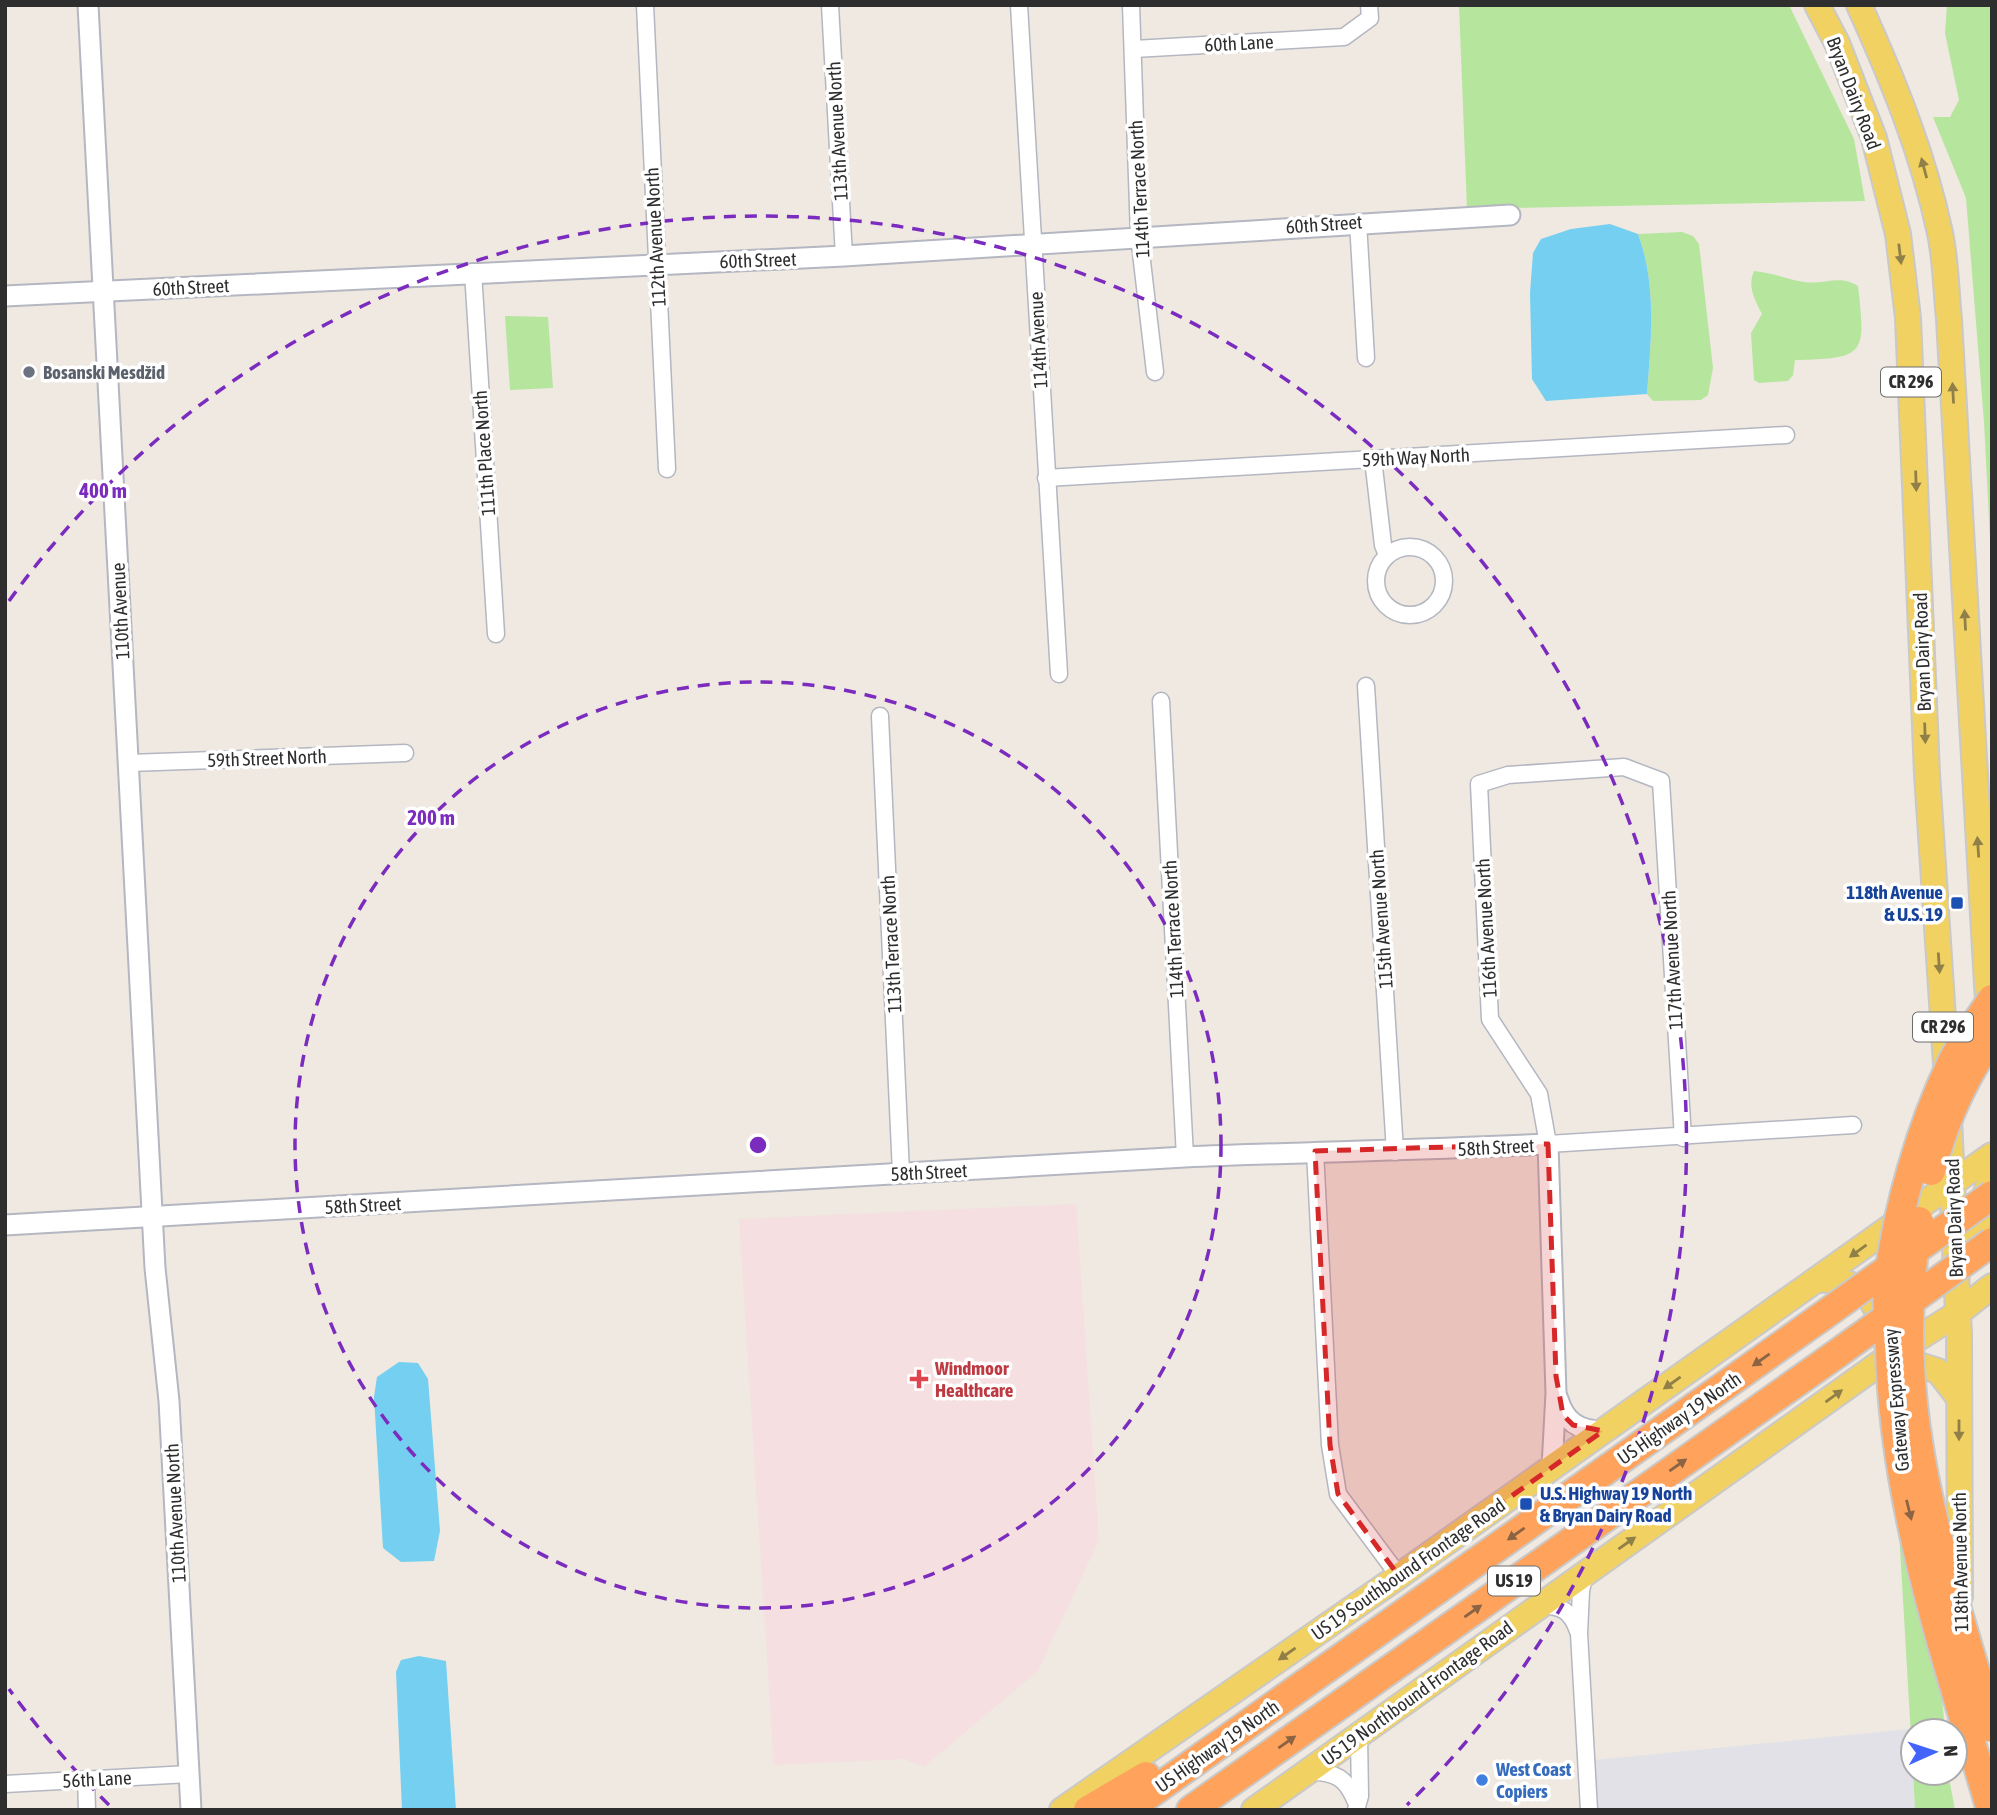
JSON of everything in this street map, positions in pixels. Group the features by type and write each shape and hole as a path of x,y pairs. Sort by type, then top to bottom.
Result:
{"highway":[{"name":"Gateway Expressway","path":"1991,1810 1935,1616 1903,1488 1891,1390 1888,1282 1905,1201 1925,1126 1953,1060 1992,999"},
{"name":"Gateway Expressway","path":"1992,1037 1974,1063 1938,1145 1915,1237 1907,1332 1916,1434 1931,1518 1992,1728"},
{"name":"US Highway 19 North","path":"1127,1810 1992,1195"},
{"name":"US Highway 19 North","path":"1191,1810 1838,1353 1979,1245"},
{"path":"1088,1810 1303,1685"},
{"path":"1203,1810 1251,1768"}],"main road":[{"name":"Bryan Dairy Road","path":"1817,5 1837,43 1874,138 1898,234 1907,306 1927,774 1954,1183"},
{"name":"Bryan Dairy Road","path":"1859,5 1895,84 1922,160 1941,236 1949,319 1992,1062"},
{"path":"1986,966 1992,991"},
{"name":"US 19 Southbound Frontage Road","path":"1062,1810 1399,1576 1992,1155"},
{"path":"1930,1331 1979,1245 1992,1171"},
{"path":"1954,1183 1979,1245"},
{"path":"1889,1229 1925,1228 1979,1245"},
{"name":"Bryan Dairy Road","path":"1958,1313 1979,1245"},
{"path":"1818,1280 1846,1281 1867,1296 1875,1308 1879,1317 1880,1339 1875,1358 1864,1375"},
{"name":"US 19 Northbound Frontage Road","path":"1254,1810 1890,1356 1958,1313 1992,1286"},
{"name":"118th Avenue North","path":"1958,1313 1962,1661 1978,1810"},
{"path":"1890,1356 1938,1371 1959,1398"}],"street":[{"name":"110th Avenue","path":"88,5 101,292 153,1217"},
{"name":"112th Avenue North","path":"645,5 667,469"},
{"name":"113th Avenue North","path":"830,5 844,256"},
{"name":"114th Avenue","path":"1019,5 1059,674"},
{"name":"114th Terrace North","path":"1131,5 1139,236 1154,372"},
{"name":"60th Lane","path":"1134,50 1344,37 1370,18 1369,5"},
{"name":"60th Street","path":"5,296 844,256 1358,222 1510,215"},
{"path":"1358,222 1366,358"},
{"name":"111th Place North","path":"473,272 496,634"},
{"name":"59th Way North","path":"1046,478 1786,435"},
{"path":"1373,459 1383,545 1388,555"},
{"path":"1412,547 1425,550 1436,559 1442,570 1444,583 1440,596 1432,607 1421,614 1407,615 1384,603 1377,592 1376,579 1379,566 1388,555 1399,549 1412,547"},
{"name":"115th Avenue North","path":"1366,686 1395,1152"},
{"name":"114th Terrace North","path":"1161,701 1185,1157"},
{"name":"113th Terrace North","path":"880,716 901,1173"},
{"name":"59th Street North","path":"129,764 405,753"},
{"name":"117th Avenue North","path":"1479,784 1508,775 1624,767 1661,782 1682,1138"},
{"name":"116th Avenue North","path":"1479,784 1490,1019 1539,1094 1548,1144 1556,1393 1552,1467"},
{"name":"58th Street","path":"5,1225 1185,1157 1395,1152 1682,1138 1853,1125"},
{"path":"1315,1152 1330,1445 1338,1494 1399,1576"},
{"name":"110th Avenue North","path":"153,1217 169,1401 191,1810"},
{"name":"116th Avenue North","path":"1556,1393 1563,1415 1573,1425 1590,1431 1603,1431"},
{"path":"1585,1573 1581,1591 1579,1633 1589,1810"},
{"path":"1539,1605 1559,1606 1573,1615 1579,1633"},
{"path":"1356,1806 1360,1796 1359,1735"},
{"path":"1310,1771 1331,1772 1342,1778 1356,1806"},
{"name":"56th Lane","path":"5,1784 189,1774"},
{"path":"86,1779 87,1810"}],"highlighted area":[{"path":"1548,1144 1556,1376 1563,1415 1573,1425 1603,1431 1399,1576 1338,1494 1330,1445 1315,1151"}],"shaded area":[{"name":"Windmoor Healthcare","path":"1076,1204 1099,1540 1038,1671 924,1767 903,1759 774,1765 739,1219"},
{"path":"1899,1730 1899,1787 1914,1787 1915,1810 1598,1810 1595,1760"}],"green space":[{"path":"1459,5 1789,5 1854,139 1865,201 1467,209"},
{"path":"1947,5 1992,5 1992,579 1984,422 1966,198 1933,117 1950,117 1959,100 1945,33"},
{"path":"1682,232 1693,236 1699,244 1713,368 1708,395 1701,400 1653,401 1647,394 1651,334 1650,293 1638,234"},
{"path":"1754,271 1804,282 1838,280 1858,286 1861,327 1856,349 1836,357 1795,360 1793,375 1788,381 1759,383 1754,380 1751,333 1762,314 1752,288"},
{"path":"505,316 548,317 553,388 510,390"},
{"path":"1893,1428 1933,1597 1944,1717 1910,1717"},
{"path":"1914,1787 1951,1787 1955,1810 1915,1810"}],"water":[{"path":"1610,224 1638,234 1644,253 1651,313 1647,394 1546,401 1532,379 1530,293 1533,253 1541,239 1571,229"},
{"path":"399,1362 418,1363 428,1379 440,1531 434,1561 401,1562 383,1548 374,1397 377,1377"},
{"path":"419,1656 446,1661 456,1810 402,1810 396,1672 401,1660"}],"place":[{"name":"Bosanski Mesdžid","path":"29,372"},
{"name":"118th Avenue & U.S. 19","path":"1957,903"},
{"name":"Windmoor Healthcare","path":"919,1379"},
{"name":"U.S. Highway 19 North & Bryan Dairy Road","path":"1526,1504"},
{"name":"West Coast Copiers","path":"1482,1780"}]}
